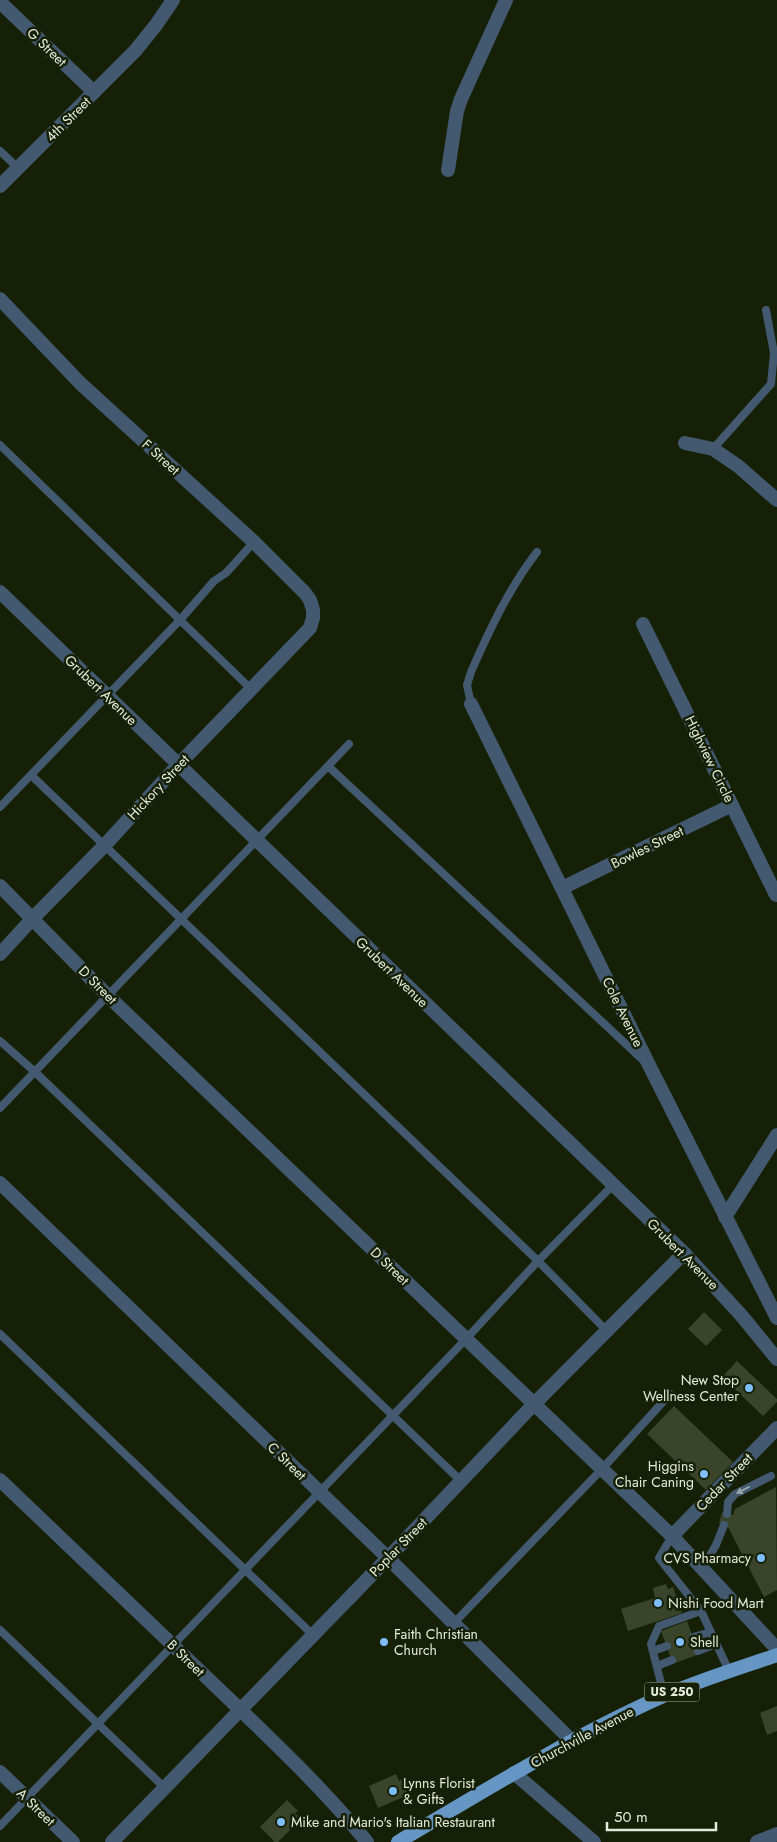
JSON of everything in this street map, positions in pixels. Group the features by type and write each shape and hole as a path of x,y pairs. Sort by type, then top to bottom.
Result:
{"main road":[{"name":"Churchville Avenue","path":"398,1842 572,1741 664,1696 777,1655"}],"street":[{"name":"4th Street","path":"0,186 135,51 156,25 172,0"},
{"path":"448,170 457,111 506,0"},
{"name":"G Street","path":"0,2 94,92"},
{"name":"F Street","path":"0,298 80,383 254,542 305,593 311,604 313,618"},
{"path":"685,443 713,449 738,466 777,500"},
{"name":"Grubert Avenue","path":"0,592 684,1253 741,1314 777,1359"},
{"name":"Hickory Street","path":"0,954 104,846 178,764 310,628 313,618"},
{"name":"Highview Circle","path":"643,624 776,894"},
{"name":"Cole Avenue","path":"471,704 650,1067 777,1318"},
{"name":"Bowles Street","path":"562,888 732,805"},
{"name":"D Street","path":"0,886 108,996 672,1536 777,1649"},
{"path":"725,1217 777,1136"},
{"name":"C Street","path":"0,1183 388,1558 572,1741"},
{"name":"Poplar Street","path":"112,1842 388,1558 534,1404 684,1253"},
{"name":"Cedar Street","path":"672,1536 777,1428"},
{"name":"B Street","path":"0,1480 297,1765 367,1842"},
{"name":"A Street","path":"0,1772 73,1842"},
{"path":"514,1773 594,1842"},
{"path":"756,1842 777,1834"}],"lane":[{"path":"0,151 18,168"},
{"path":"713,449 771,384 774,353 766,310"},
{"path":"0,445 251,689"},
{"path":"0,807 180,620 214,581 226,573 254,542"},
{"path":"471,704 467,685 471,672 510,592 536,552"},
{"path":"0,1108 182,921 349,744"},
{"path":"328,766 650,1067"},
{"path":"31,775 538,1261 607,1331"},
{"path":"0,1041 35,1072 461,1481"},
{"path":"0,1826 466,1339 538,1261 613,1185"},
{"path":"0,1334 313,1635"},
{"path":"454,1623 602,1469 670,1394"},
{"path":"727,1514 728,1502 735,1494 771,1476"},
{"path":"702,1568 716,1545 724,1525"},
{"path":"672,1536 659,1558 701,1611 729,1671"},
{"path":"664,1696 651,1644 659,1626 701,1611"},
{"path":"0,1630 164,1788"},
{"path":"693,1637 711,1632"},
{"path":"698,1651 716,1644"},
{"path":"653,1651 667,1646"},
{"path":"657,1666 672,1660"}],"building":[{"path":"704,1312 722,1330 706,1346 688,1329"},
{"name":"New Stop Wellness Center","path":"737,1361 777,1399 777,1402 763,1416 722,1377"},
{"path":"674,1406 733,1462 706,1490 647,1434"},
{"name":"CVS Pharmacy","path":"776,1487 777,1590 764,1597 728,1527 719,1523 722,1512 733,1515 735,1509"},
{"name":"Nishi Food Mart","path":"666,1584 668,1589 673,1587 682,1613 628,1631 621,1609 655,1598 653,1588"},
{"name":"Shell","path":"687,1621 699,1654 673,1664 661,1631"},
{"path":"777,1706 777,1731 767,1735 760,1713"},
{"path":"396,1774 399,1781 403,1779 410,1794 378,1808 369,1786"},
{"path":"287,1800 298,1811 295,1813 301,1819 278,1842 273,1842 260,1827"}],"place":[{"name":"New Stop Wellness Center","path":"749,1388"},
{"name":"Higgins Chair Caning","path":"704,1474"},
{"name":"CVS Pharmacy","path":"761,1558"},
{"name":"Nishi Food Mart","path":"658,1603"},
{"name":"Faith Christian Church","path":"384,1642"},
{"name":"Shell","path":"680,1642"},
{"name":"Lynns Florist & Gifts","path":"393,1791"},
{"name":"Mike and Mario's Italian Restaurant","path":"281,1822"}]}
